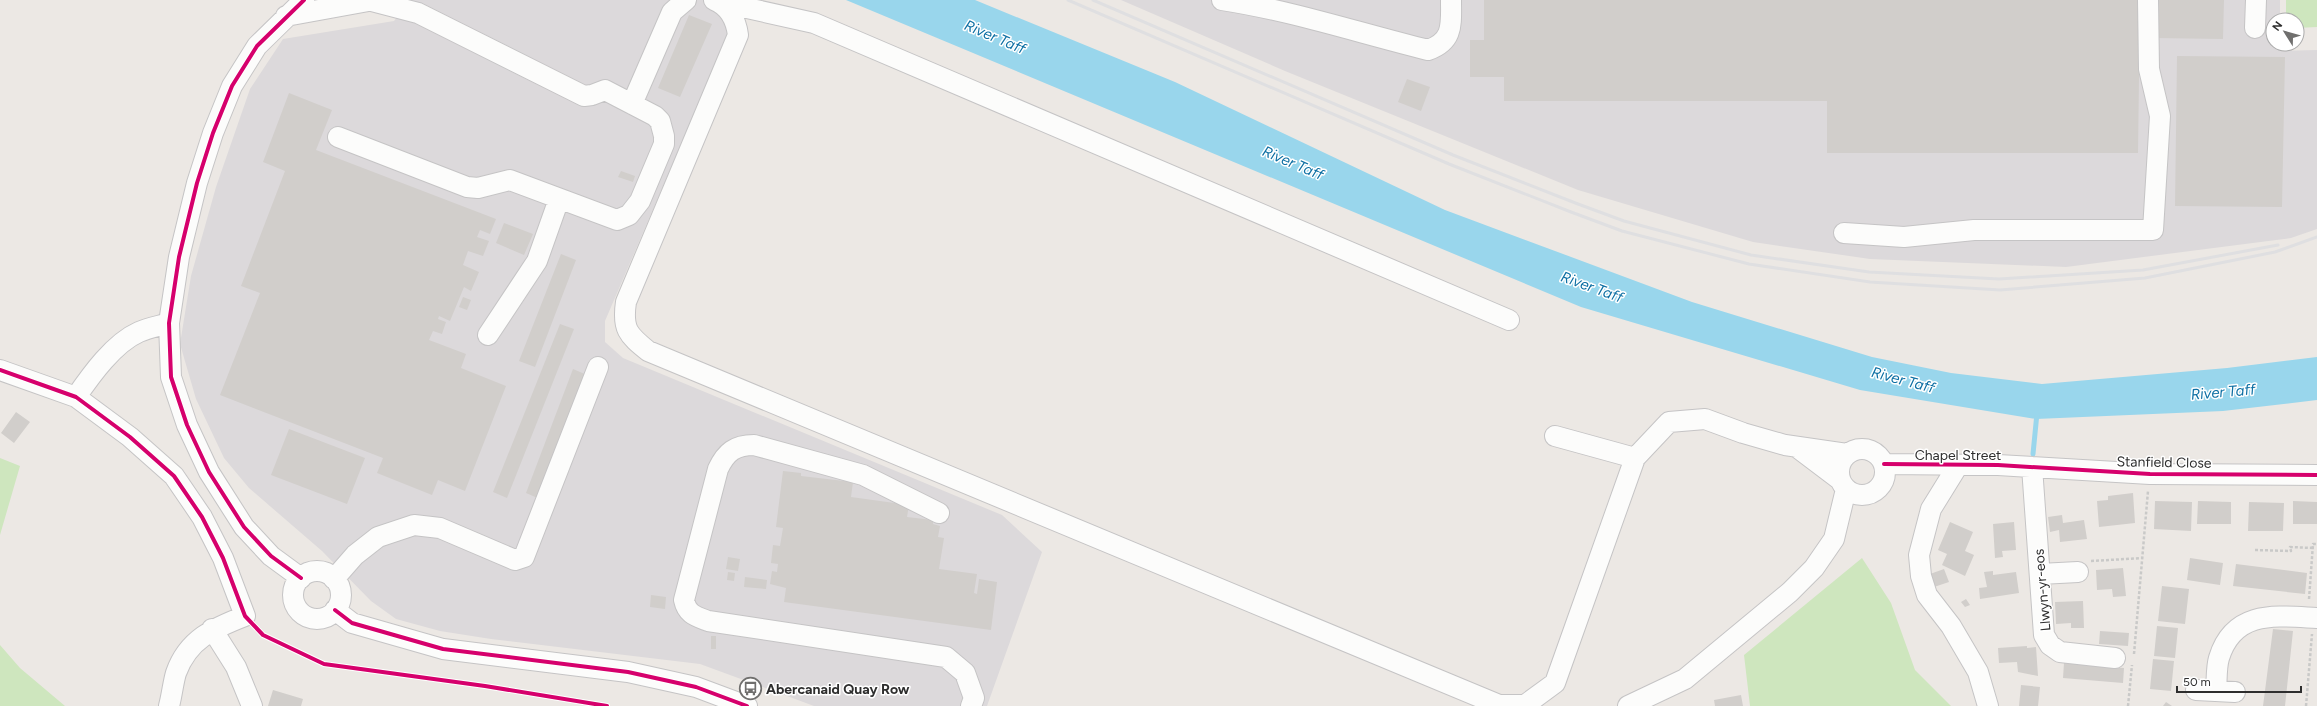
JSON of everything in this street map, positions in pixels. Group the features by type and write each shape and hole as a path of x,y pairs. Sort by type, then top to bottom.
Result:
{"street":[{"path":"301,578 271,556 244,527 208,472 187,425 171,377 169,323 179,257 197,183 213,133 232,86 257,46 304,0"},
{"path":"632,104 672,12 686,0"},
{"path":"1222,0 1322,20 1352,31 1428,50 1438,46 1446,40 1451,26 1451,0"},
{"path":"1844,233 1904,237 1974,230 2153,230 2160,116 2149,69 2148,0"},
{"path":"2255,28 2256,0"},
{"path":"286,16 365,1 415,6 584,96 592,96 605,90 655,116 660,121 664,136 664,144 636,208 629,215 612,219 510,180 478,188 467,187 338,137"},
{"path":"717,1 814,23 1509,320"},
{"path":"717,1 736,22 738,35 626,302 623,321 631,338 648,351 1499,705 1525,705 1554,683 1635,458 1669,422 1705,419 1743,433 1798,448 1847,454"},
{"path":"488,335 537,261 559,199"},
{"path":"76,397 94,371 117,349 138,333 169,323"},
{"path":"334,579 355,555 378,537 414,525 440,528 515,560 520,560 524,557 598,367"},
{"path":"0,370 76,397 130,437 174,476 202,517 223,558 245,616 212,629 197,640 184,655 176,673 169,706"},
{"path":"1555,436 1635,458"},
{"path":"939,513 863,475 754,445 737,447 729,451 718,469 684,600 686,609 693,616 708,621 946,657 965,673 974,698 971,706"},
{"path":"1628,706 1685,679 1790,592 1814,568 1834,539 1842,484 1840,464 1847,454 1858,449 1866,449 1880,457 1884,464 1884,480 1874,492 1858,495 1842,484 1798,448"},
{"name":"Chapel Street","path":"1884,464 2032,467"},
{"path":"1957,466 1931,509 1919,555 1921,576 1927,595 1951,626 1978,672 1988,706"},
{"name":"Stanfield Close","path":"2032,467 2150,474 2317,475"},
{"name":"Llwyn-yr-eos","path":"2032,467 2044,635 2050,645 2060,652 2127,659"},
{"path":"315,572 323,572 334,579 341,596 336,610 322,619 315,619 300,613 293,599 296,584 301,578 315,572"},
{"path":"2040,574 2078,572"},
{"path":"336,610 352,623 443,649 628,672 696,687 747,706"},
{"path":"2216,691 2219,658 2228,639 2245,622 2271,616 2313,618"},
{"path":"212,629 236,667 252,706"}],"path":[{"path":"2128,706 2127,659 2143,558 2150,474"},
{"path":"2306,706 2313,618 2313,544 2317,544"},
{"path":"2255,550 2291,552 2290,548 2313,548"},
{"path":"2078,572 2076,562 2143,558"}],"shaded area":[{"path":"411,0 743,0 605,321 605,342 623,358 1002,515 1042,552 987,706 814,706 700,664 491,639 440,631 396,619 371,601 322,551 249,488 224,458 196,399 180,344 191,276 216,187 250,89 283,39 394,21"},
{"path":"1121,0 2280,0 2280,12 2265,12 2265,52 2305,52 2305,50 2317,50 2317,229 2291,238 2066,267 1870,259 1753,242 1578,190 1285,71"}],"green space":[{"path":"2286,0 2317,0 2317,27 2305,28 2305,12 2286,12"},
{"path":"0,458 20,466 0,535"},
{"path":"1862,558 1891,603 1915,670 1951,706 1750,706 1744,655"},
{"path":"0,645 20,668 65,706 0,706"}],"water":[{"name":"River Taff","path":"846,0 975,0 1175,82 1445,210 1692,302 1872,357 1951,373 2042,384 2227,368 2317,357 2317,400 2223,411 2036,419 1860,390 1581,307"}],"building":[{"path":"1484,0 2140,0 2138,153 1827,153 1827,101 1504,101 1504,77 1470,77 1470,40 1484,40"},
{"path":"2154,0 2224,0 2223,39 2154,38"},
{"path":"689,15 712,24 680,97 658,88"},
{"path":"2177,56 2285,57 2282,207 2175,206"},
{"path":"1407,79 1430,87 1421,111 1398,102"},
{"path":"289,93 332,110 316,150 496,219 490,234 480,230 477,237 489,241 483,256 468,251 463,265 479,272 471,291 464,287 450,321 439,316 438,319 446,322 442,334 433,331 429,340 466,354 461,368 506,386 465,491 438,480 432,495 377,473 383,458 220,395 260,293 241,286 285,171 263,162"},
{"path":"621,171 635,176 633,182 618,177"},
{"path":"504,223 533,234 524,255 496,243"},
{"path":"561,254 576,260 535,367 519,361"},
{"path":"463,297 471,300 467,310 459,307"},
{"path":"560,324 574,329 507,498 493,492"},
{"path":"573,369 587,375 540,499 526,493"},
{"path":"16,412 30,422 14,443 1,433"},
{"path":"289,429 365,458 347,504 271,475"},
{"path":"783,471 801,473 801,476 853,482 851,497 909,505 907,517 933,520 933,524 940,526 938,537 944,538 939,569 977,574 974,593 977,594 979,579 997,582 991,630 784,602 786,588 770,584 772,571 777,572 778,564 771,563 773,545 780,546 783,528 776,527"},
{"path":"2133,493 2135,523 2099,527 2097,501 2108,500 2108,496"},
{"path":"2155,501 2192,502 2191,531 2154,529"},
{"path":"2198,501 2231,502 2231,524 2197,524"},
{"path":"2293,501 2317,502 2317,524 2293,524"},
{"path":"2249,502 2284,503 2283,531 2248,531"},
{"path":"2062,515 2063,523 2084,520 2087,539 2060,542 2059,530 2050,532 2048,517"},
{"path":"1950,522 1973,532 1965,551 1974,555 1965,576 1942,565 1947,554 1938,550"},
{"path":"2014,522 2016,550 2002,551 2003,557 1995,558 1993,524"},
{"path":"728,557 740,559 738,571 726,569"},
{"path":"2190,558 2223,563 2220,585 2187,580"},
{"path":"2236,564 2307,573 2305,594 2233,586"},
{"path":"2123,568 2126,596 2113,597 2112,589 2097,590 2096,570"},
{"path":"1944,569 1949,582 1934,587 1930,574"},
{"path":"1993,571 1993,575 2016,572 2019,593 1980,599 1979,588 1987,587 1984,572"},
{"path":"728,572 735,573 734,581 727,580"},
{"path":"745,577 767,580 766,589 744,587"},
{"path":"2162,586 2189,589 2185,624 2158,621"},
{"path":"651,595 666,597 665,609 650,607"},
{"path":"1966,599 1970,605 1965,607 1961,602"},
{"path":"2083,601 2084,628 2071,628 2071,623 2056,624 2055,602"},
{"path":"2157,626 2178,628 2175,658 2154,656"},
{"path":"2273,629 2293,631 2285,706 2263,706"},
{"path":"2100,631 2129,633 2128,646 2099,644"},
{"path":"711,636 716,636 716,649 711,649"},
{"path":"2027,646 2027,648 2036,647 2038,676 2018,672 2017,662 1999,663 1998,648"},
{"path":"2153,659 2174,661 2171,691 2150,689"},
{"path":"2064,663 2124,668 2123,683 2063,678"},
{"path":"2021,685 2040,687 2038,706 2019,706"},
{"path":"273,690 303,699 301,706 268,706"},
{"path":"1741,695 1743,706 1715,706 1714,700"},
{"path":"2166,702 2172,706 2163,706"}],"waterway":[{"path":"2033,454 2037,413"}],"railway":[{"path":"1068,0 1449,164 1571,212 1622,231 1749,264 1870,282 2000,290 2145,278 2275,252 2317,237"},
{"path":"1093,0 1453,155 1578,204 1624,221 1751,255 1869,272 1999,279 2143,270 2278,245"}],"cycle path":[{"path":"301,578 271,556 244,527 209,472 187,425 171,377 169,323 179,257 197,183 213,133 232,86 257,46 304,0"},
{"path":"0,370 76,397 130,437 174,476 202,517 223,558 245,616 263,635 324,664 485,686 607,706"},
{"path":"1884,464 1998,465 2150,474 2317,475"},
{"path":"335,610 352,623 443,649 628,672 696,687 747,706"}],"place":[{"name":"Abercanaid Quay Row","path":"751,689"}]}
